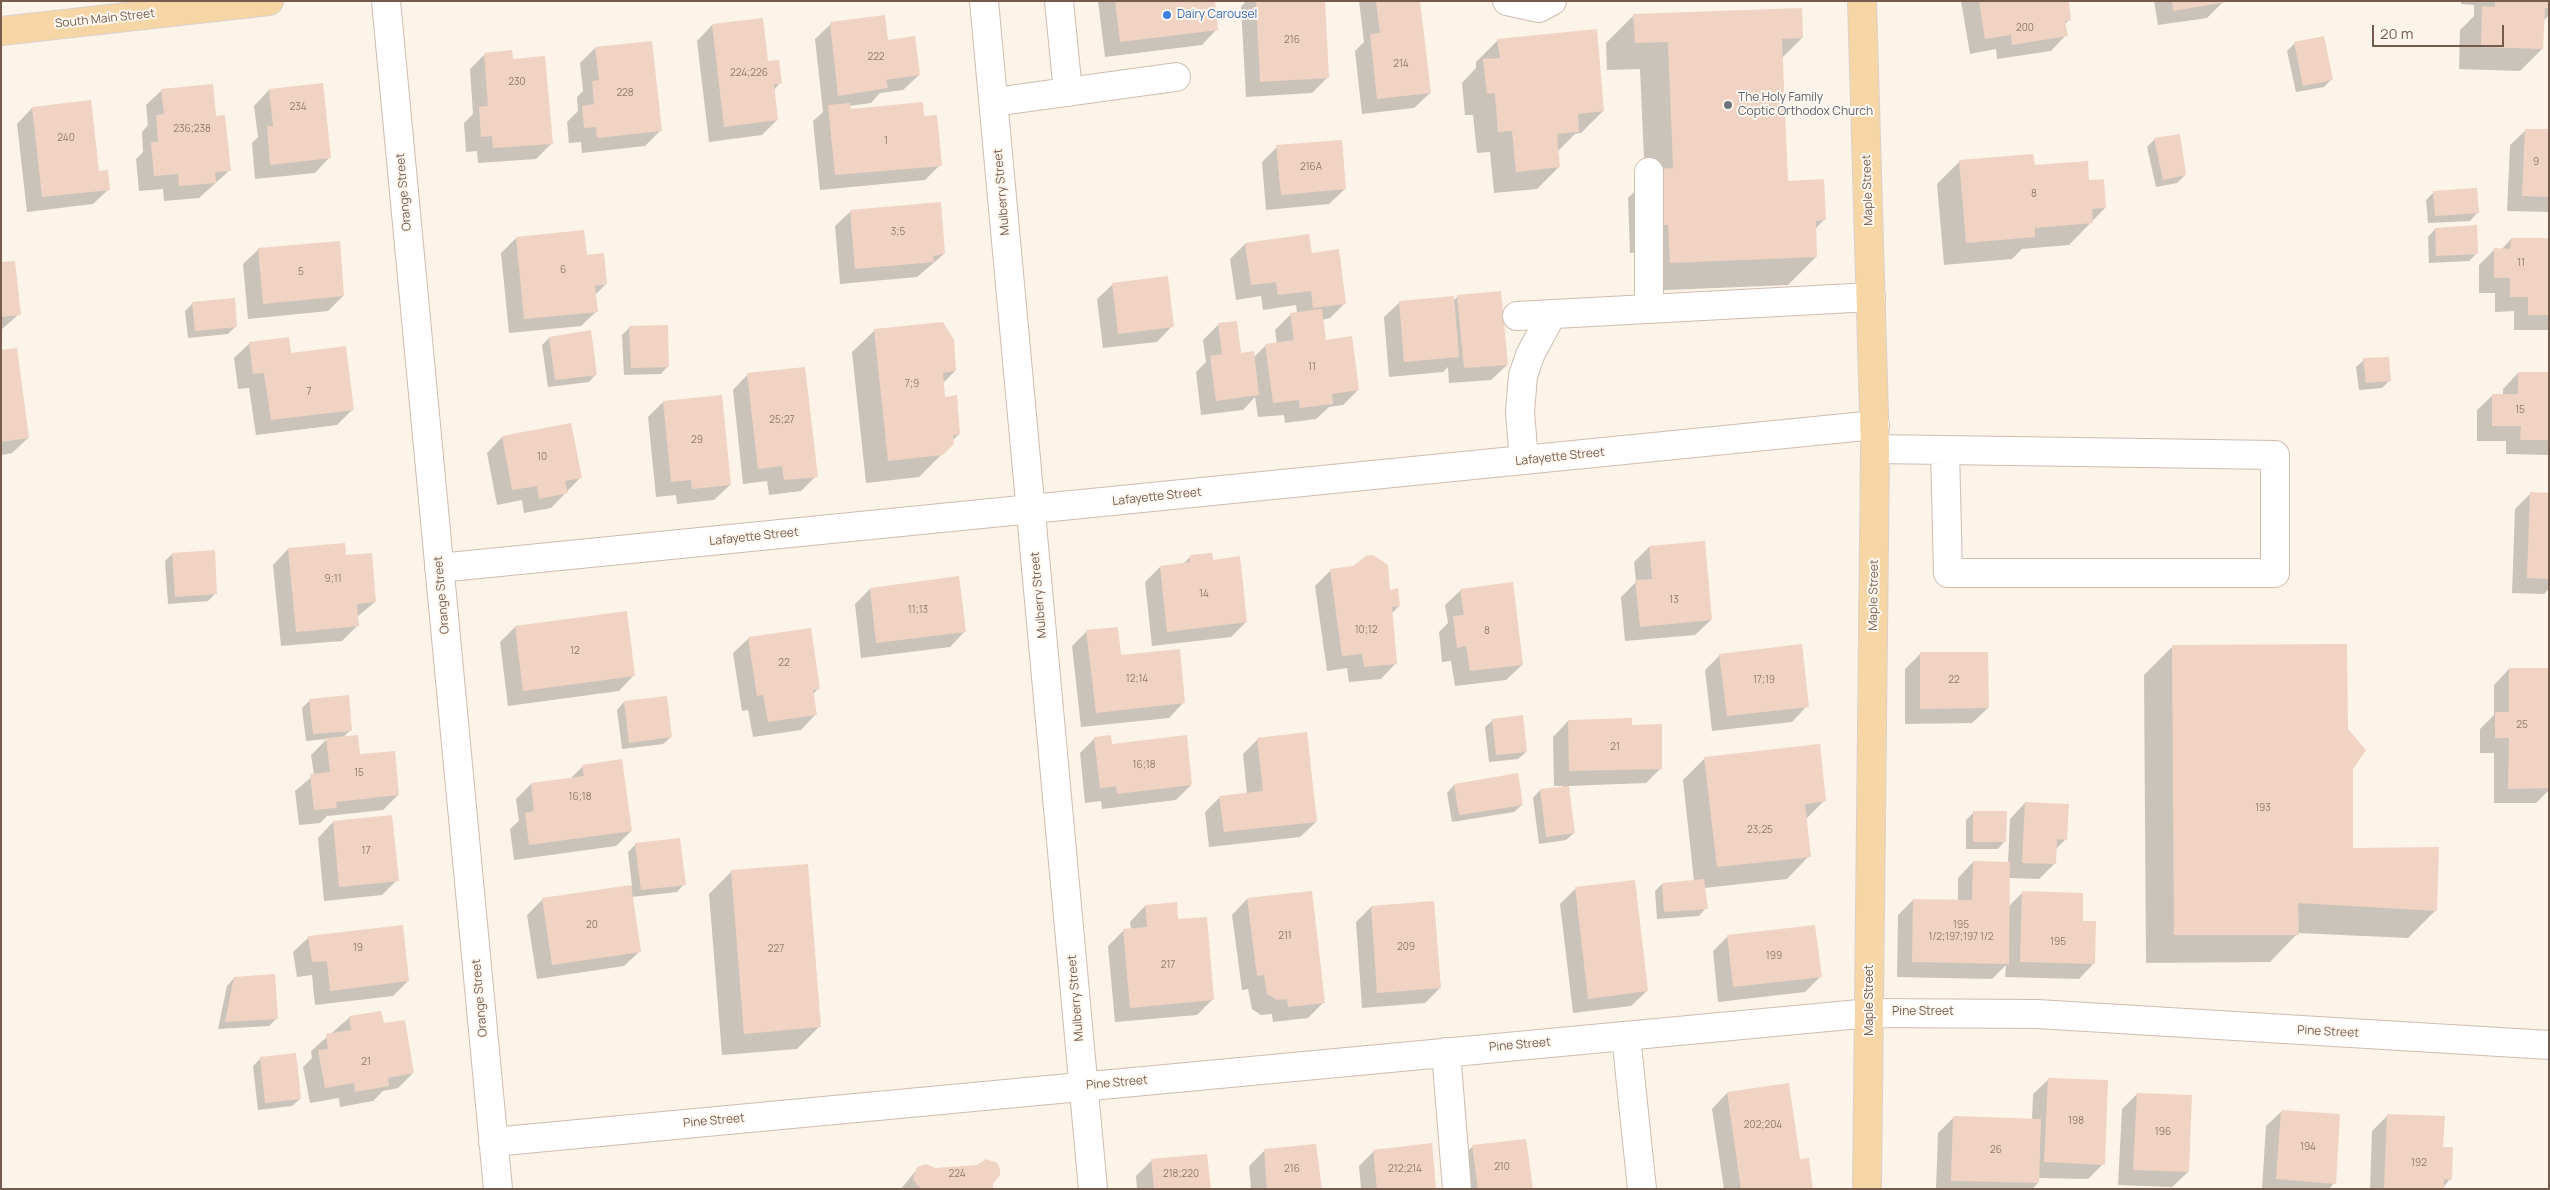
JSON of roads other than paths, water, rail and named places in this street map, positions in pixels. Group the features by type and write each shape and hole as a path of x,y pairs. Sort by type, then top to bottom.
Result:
{"main road":[{"name":"South Main Street","path":"1,31 188,6 269,1"},
{"name":"Maple Street","path":"1862,1 1875,437 1867,1189"}],"street":[{"name":"Orange Street","path":"386,1 498,1189"},
{"name":"Mulberry Street","path":"984,1 1093,1189"},
{"path":"1059,1 1068,92"},
{"path":"1507,1 1540,8 1552,1"},
{"path":"994,102 1176,77"},
{"path":"1649,172 1649,309"},
{"path":"1516,316 1872,297"},
{"path":"1524,460 1520,412 1523,376 1530,355 1552,314"},
{"name":"Lafayette Street","path":"439,568 1524,460 1875,437 1945,450 2275,455 2275,573 1948,573 1945,450"},
{"name":"Pine Street","path":"493,1142 1870,1012 2010,1013 2549,1045"},
{"path":"1626,1036 1642,1189"},
{"path":"1446,1052 1457,1189"}],"place":[{"name":"Dairy Carousel","path":"1167,15"},
{"name":"The Holy Family Coptic Orthodox Church","path":"1728,105"}]}
